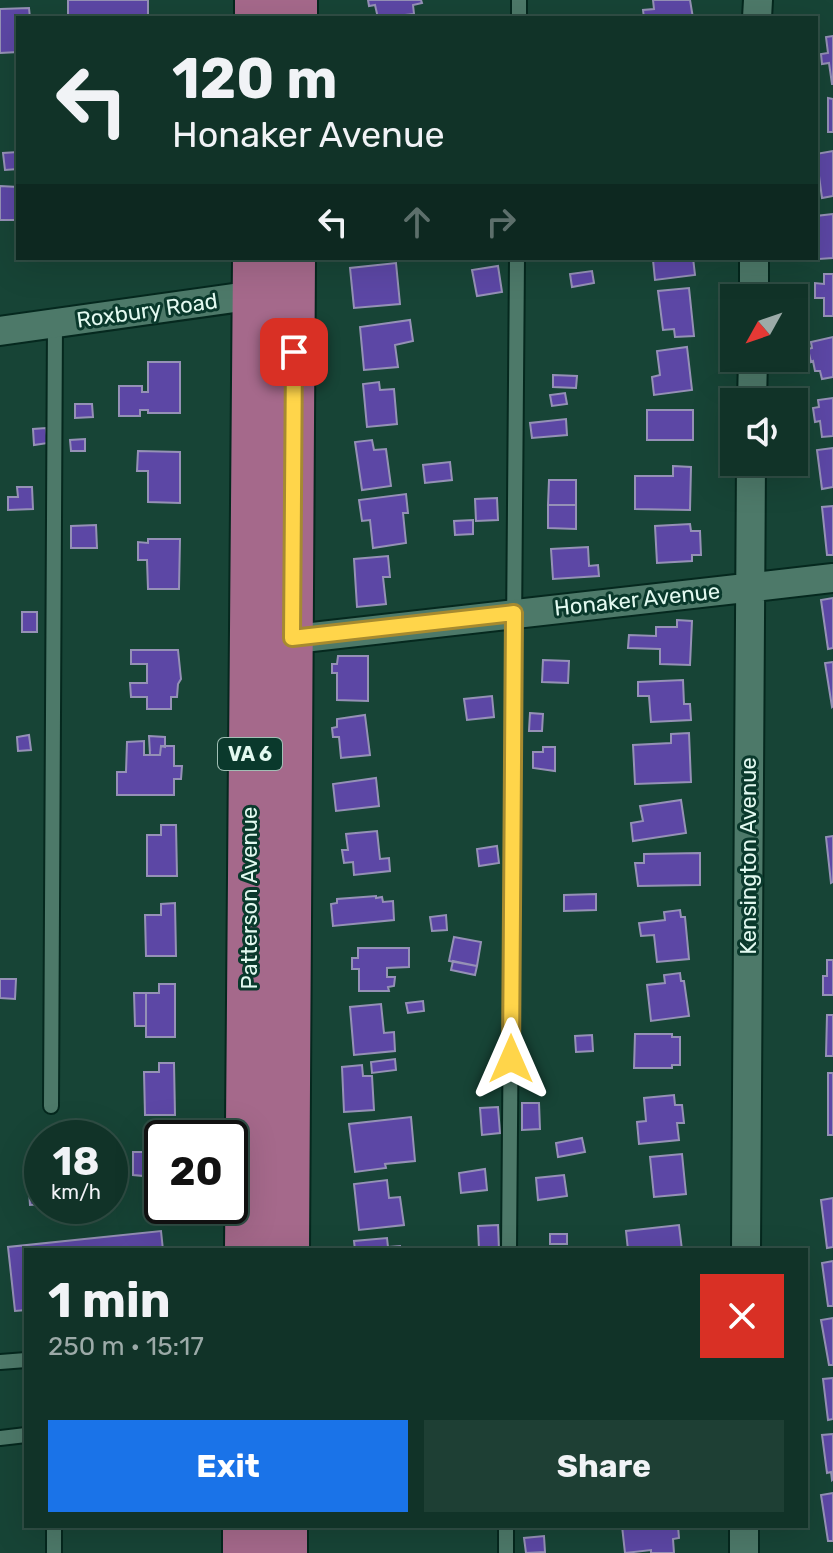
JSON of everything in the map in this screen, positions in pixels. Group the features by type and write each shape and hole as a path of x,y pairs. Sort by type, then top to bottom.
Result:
{"main road":[{"name":"Patterson Avenue","path":"288,1248 294,273"},
{"name":"Patterson Avenue","path":"246,1248 254,277"},
{"path":"244,1528 244,1553"},
{"path":"286,1528 286,1553"}],"street":[{"path":"754,260 754,284"},
{"name":"Roxbury Road","path":"0,331 55,323 254,277 294,273"},
{"name":"Kensington Avenue","path":"746,1248 751,476"},
{"name":"Honaker Avenue","path":"251,645 833,578"},
{"path":"744,1528 744,1553"}],"lane":[{"path":"509,1248 517,260"},
{"path":"51,1106 55,323"},
{"path":"0,1362 24,1360"},
{"path":"0,1438 24,1435"},
{"path":"54,1528 54,1553"},
{"path":"506,1528 506,1553"}],"building":[{"path":"68,0 148,0 148,16 68,16"},
{"path":"368,0 421,0 422,3 413,5 414,14 396,16 378,16 375,5 369,6"},
{"path":"653,0 690,0 693,16 644,16 643,10 654,9"},
{"path":"29,8 30,16 16,16 16,52 0,53 0,9"},
{"path":"833,36 832,84 829,63 822,64 821,54 828,53 826,37"},
{"path":"828,98 833,99 833,132 828,132"},
{"path":"833,151 833,196 822,198 818,154"},
{"path":"16,152 16,169 5,170 3,153"},
{"path":"0,186 16,187 16,220 0,220"},
{"path":"833,214 833,258 819,259 818,216"},
{"path":"653,260 693,260 695,275 655,280"},
{"path":"396,263 400,304 354,308 350,268"},
{"path":"498,266 502,292 477,296 472,270"},
{"path":"592,271 594,283 572,287 570,274"},
{"path":"824,274 833,274 833,316 824,316 824,298 815,298 815,283 824,284"},
{"path":"689,288 694,336 675,337 674,329 663,330 658,291"},
{"path":"410,320 413,341 395,345 398,367 364,370 360,327"},
{"path":"833,337 833,377 822,379 820,371 815,371 808,349 812,348 811,342"},
{"path":"687,347 692,390 654,395 652,377 660,375 657,351"},
{"path":"148,362 180,362 180,413 140,410 140,416 119,416 119,386 142,386 142,392 148,392"},
{"path":"553,375 577,376 576,388 553,387"},
{"path":"379,382 380,390 394,389 397,424 367,427 363,384"},
{"path":"565,393 567,404 552,406 550,395"},
{"path":"833,398 833,436 822,437 820,421 815,422 813,408 819,407 818,400"},
{"path":"75,404 92,404 93,417 75,418"},
{"path":"647,410 693,410 693,440 647,440"},
{"path":"566,419 567,435 532,438 530,423"},
{"path":"46,428 48,443 34,445 33,429"},
{"path":"85,439 85,451 71,451 70,440"},
{"path":"372,440 374,450 386,449 391,486 362,490 355,442"},
{"path":"833,448 833,487 822,489 817,450"},
{"path":"138,451 180,452 180,503 148,502 148,471 137,471"},
{"path":"450,462 452,480 425,483 423,465"},
{"path":"673,466 691,467 690,510 635,509 635,476 673,476"},
{"path":"549,480 576,480 576,505 548,505"},
{"path":"17,487 32,487 33,509 8,510 8,497 18,497"},
{"path":"406,494 408,513 403,513 406,543 373,548 370,520 362,521 359,500"},
{"path":"497,498 498,520 476,521 475,499"},
{"path":"548,505 576,505 576,529 548,528"},
{"path":"833,506 833,555 827,555 822,507"},
{"path":"473,520 473,534 455,535 454,521"},
{"path":"690,524 691,531 700,531 701,555 692,555 692,561 657,563 655,526"},
{"path":"96,525 97,548 71,548 71,526"},
{"path":"148,539 180,539 179,589 148,589 147,560 138,560 138,542 148,543"},
{"path":"588,547 589,566 598,565 599,576 553,579 551,549"},
{"path":"388,556 390,577 383,577 386,604 357,607 354,559"},
{"path":"833,598 833,648 828,649 821,600"},
{"path":"22,612 37,612 37,632 22,632"},
{"path":"677,620 692,621 690,665 660,664 660,649 628,648 629,635 656,636 656,627 677,627"},
{"path":"131,650 178,650 181,679 177,697 171,697 171,709 147,709 147,697 131,697 130,683 147,683 147,664 131,664"},
{"path":"338,656 368,656 368,701 337,700 337,673 332,673 332,664 337,664"},
{"path":"543,660 569,661 568,683 542,682"},
{"path":"833,662 833,706 832,707 825,663"},
{"path":"683,680 684,704 690,704 691,720 651,722 649,696 638,696 638,682"},
{"path":"492,696 494,717 467,720 464,699"},
{"path":"530,713 543,714 542,731 529,731"},
{"path":"365,715 370,755 341,758 339,737 333,737 332,728 337,727 337,719"},
{"path":"689,733 691,782 635,784 633,745 671,743 671,734"},
{"path":"29,735 31,750 18,751 17,737"},
{"path":"149,736 165,737 165,747 161,746 160,755 150,755"},
{"path":"144,741 144,755 160,755 161,746 174,746 174,766 182,766 181,779 174,779 174,795 117,795 117,772 126,772 127,742"},
{"path":"543,747 555,747 555,771 533,768 533,752 543,752"},
{"path":"376,778 379,806 336,811 333,784"},
{"path":"681,800 686,833 633,841 631,823 643,821 640,806"},
{"path":"161,825 176,825 177,876 147,876 147,835 161,835"},
{"path":"377,831 380,859 389,858 390,871 354,875 353,862 344,863 342,850 348,850 346,834"},
{"path":"833,836 833,882 831,883 826,837"},
{"path":"497,846 499,863 479,866 477,849"},
{"path":"700,853 700,885 638,886 635,863 644,863 644,854"},
{"path":"596,894 596,910 564,911 564,895"},
{"path":"382,897 383,902 393,901 394,920 333,926 331,904 337,903 337,899"},
{"path":"175,903 176,956 146,956 145,915 161,915 161,904"},
{"path":"680,910 681,917 685,917 689,959 657,962 654,935 641,936 639,923 665,920 664,912"},
{"path":"446,915 447,930 432,931 430,917"},
{"path":"454,937 481,942 477,966 449,961"},
{"path":"358,948 409,948 409,967 387,968 387,977 395,977 394,986 388,987 389,991 359,991 359,969 352,969 352,958 358,958"},
{"path":"827,960 833,960 833,995 823,995"},
{"path":"453,961 477,966 475,975 451,970"},
{"path":"680,973 689,1016 651,1021 647,985 665,983 664,975"},
{"path":"0,979 16,979 15,999 0,998"},
{"path":"159,984 175,984 175,1037 146,1037 146,993 159,993"},
{"path":"134,993 146,993 146,1026 135,1026"},
{"path":"423,1001 424,1011 408,1013 406,1003"},
{"path":"381,1004 384,1033 394,1032 395,1051 354,1055 350,1007"},
{"path":"827,1015 833,1015 833,1056 826,1056"},
{"path":"635,1034 672,1034 672,1037 680,1037 680,1065 672,1065 672,1068 634,1068"},
{"path":"592,1035 593,1051 576,1052 575,1036"},
{"path":"395,1059 396,1070 372,1073 371,1062"},
{"path":"159,1063 174,1063 175,1115 145,1115 144,1072 159,1072"},
{"path":"362,1065 363,1076 372,1076 374,1110 344,1112 342,1067"},
{"path":"828,1073 833,1073 833,1135 828,1135"},
{"path":"674,1095 675,1105 682,1105 684,1123 677,1123 679,1140 639,1144 637,1122 646,1121 644,1098"},
{"path":"522,1103 539,1103 540,1129 522,1130"},
{"path":"498,1107 500,1133 482,1135 480,1108"},
{"path":"411,1117 415,1161 385,1164 386,1168 355,1172 349,1124"},
{"path":"582,1138 585,1152 558,1157 556,1143"},
{"path":"133,1152 144,1152 144,1193 143,1176 133,1175"},
{"path":"682,1154 686,1194 654,1197 650,1157"},
{"path":"485,1169 487,1190 461,1193 459,1173"},
{"path":"564,1175 567,1196 538,1200 536,1178"},
{"path":"387,1180 389,1198 400,1197 404,1225 359,1230 354,1184"},
{"path":"833,1198 833,1247 827,1248 821,1200"},
{"path":"498,1225 499,1248 479,1248 478,1226"},
{"path":"679,1225 682,1248 628,1248 626,1231"},
{"path":"161,1231 163,1248 24,1248 24,1310 15,1311 8,1247"},
{"path":"550,1234 567,1234 567,1244 550,1244"},
{"path":"387,1238 388,1247 400,1248 355,1248 354,1241"},
{"path":"833,1261 833,1306 828,1306 822,1263"},
{"path":"833,1318 833,1365 829,1365 821,1320"},
{"path":"833,1378 833,1419 828,1420 823,1379"},
{"path":"833,1434 832,1480 831,1472 827,1473 822,1435"},
{"path":"833,1493 833,1541 828,1541 821,1495"},
{"path":"622,1528 678,1528 679,1538 673,1539 674,1553 651,1553 651,1550 625,1553"},
{"path":"544,1536 545,1552 526,1553 524,1538"}],"route":[{"path":"294,352 292,638 514,613 511,1059"}]}
